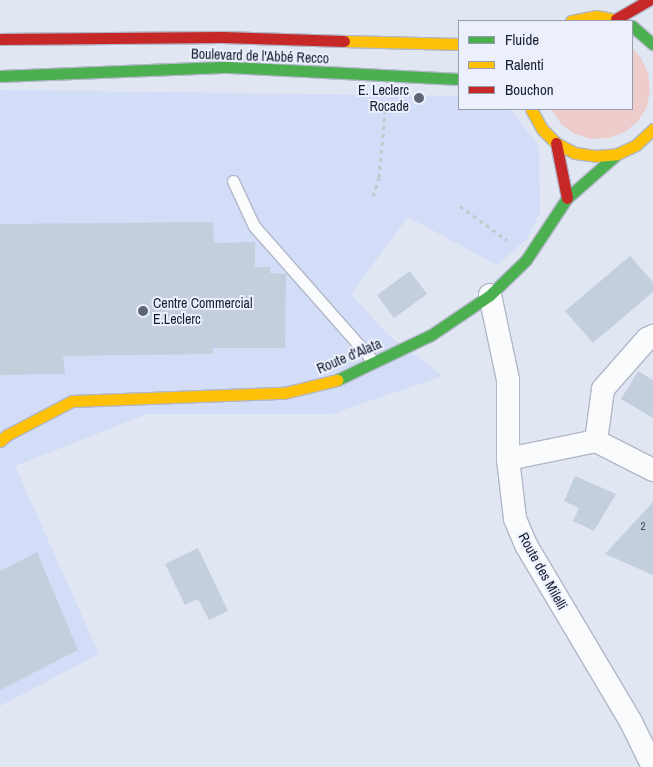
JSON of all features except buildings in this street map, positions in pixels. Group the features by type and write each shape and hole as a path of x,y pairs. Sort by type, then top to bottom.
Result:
{"main road":[{"path":"576,20 596,16 619,20 649,0"},
{"path":"633,27 652,42"},
{"path":"652,42 653,27"},
{"name":"Boulevard de l'Abbé Recco","path":"0,39 222,37 458,44"},
{"name":"Boulevard de l'Abbé Recco","path":"0,76 228,68 458,79"},
{"path":"532,110 542,129 556,143 575,153 596,156 617,154 636,145 653,129"},
{"path":"556,143 567,198"},
{"name":"Route d'Alata","path":"0,441 7,435 72,402 284,393 332,382 431,335 490,295 526,260 567,198 617,154"}],"street":[{"name":"Route des Milelli","path":"490,295 508,380 508,458 515,519 526,545 631,722 652,767"},
{"path":"596,441 603,389 647,340 653,336"},
{"path":"508,458 596,441 653,470"}],"lane":[{"path":"233,181 254,226 374,362"}],"path":[{"path":"373,196 379,177 387,96"},
{"path":"460,206 514,244"}],"shaded area":[{"path":"633,49 641,58 648,73 650,90 647,107 638,121 625,132 609,138 591,139 575,134 561,124 552,110 633,110"},
{"path":"0,90 458,96 458,110 511,110 539,146 540,213 527,239 497,265 408,217 351,294 388,335 443,376 332,414 147,414 15,466 99,654 0,706"}],"traffic: fast":[{"path":"633,27 653,44"},
{"path":"0,76 229,67 458,79"},
{"path":"337,380 431,335 490,295 526,260 567,198 617,154"}],"traffic: slow":[{"path":"576,20 596,16 617,20"},
{"path":"344,41 458,44"},
{"path":"532,110 542,129 556,143 575,153 596,156 617,154 636,145 653,129"},
{"path":"0,441 7,435 72,401 284,393 337,380"}],"traffic: jam":[{"path":"616,19 649,0"},
{"path":"0,39 222,37 344,41"},
{"path":"556,143 567,198"}],"place":[{"name":"E. Leclerc Rocade","path":"419,98"},
{"name":"Centre Commercial E.Leclerc","path":"143,311"}]}
